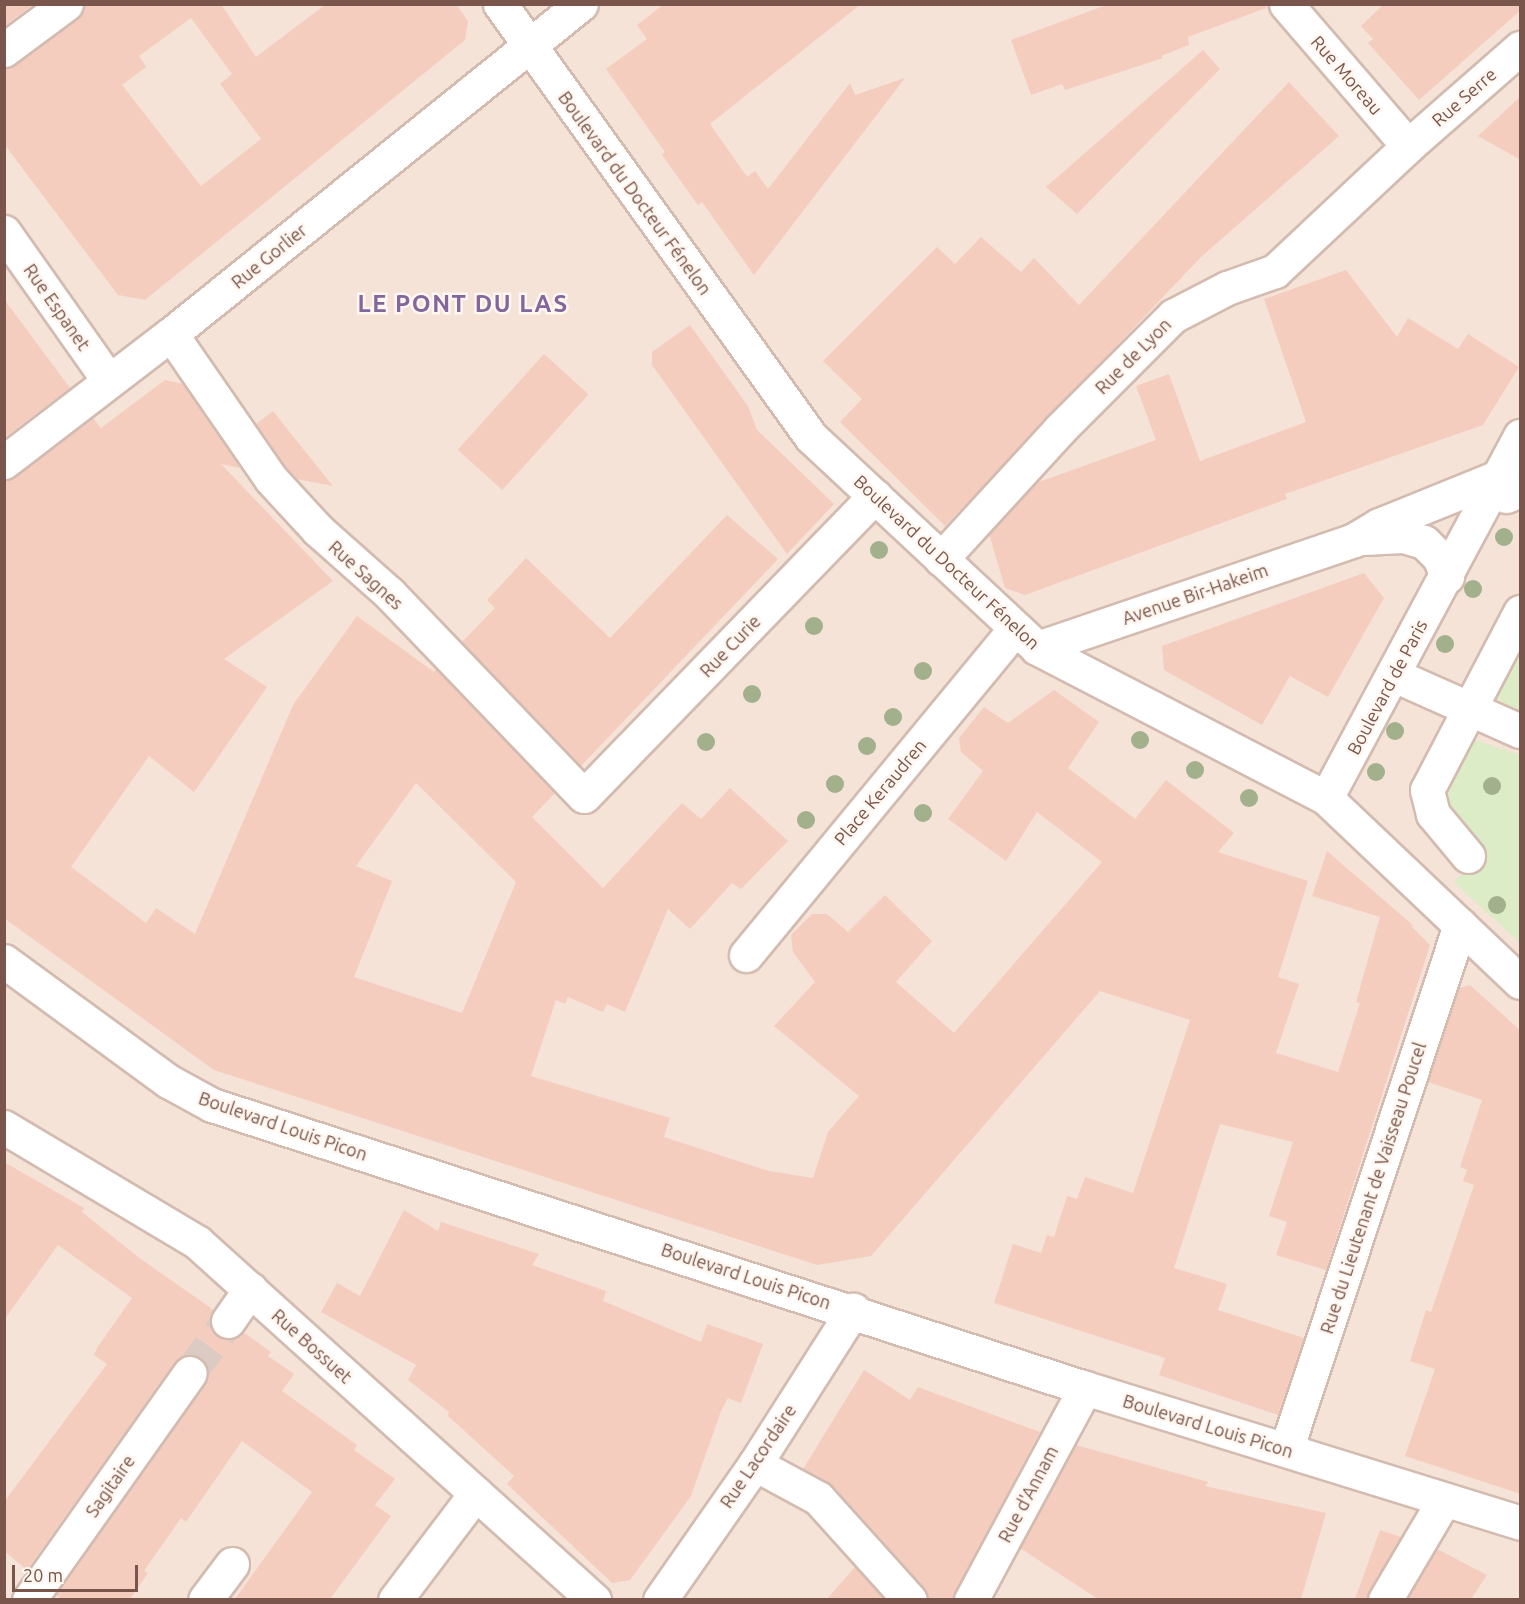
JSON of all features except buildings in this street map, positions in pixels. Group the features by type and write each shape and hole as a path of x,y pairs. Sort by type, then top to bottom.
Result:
{"street":[{"path":"4,50 66,4"},
{"name":"Boulevard du Docteur Fénelon","path":"500,4 811,437 1026,638 1326,798 1521,982"},
{"name":"Rue Gorlier","path":"4,462 171,334 581,4"},
{"name":"Rue Moreau","path":"1286,4 1408,146"},
{"name":"Rue Serre","path":"1408,146 1521,48"},
{"name":"Rue de Lyon","path":"941,559 1060,429 1173,316 1227,288 1275,271 1408,146"},
{"name":"Rue Espanet","path":"4,232 109,381"},
{"name":"Rue Sagnes","path":"171,334 279,487 318,530 389,593 584,796"},
{"name":"Boulevard de Paris","path":"1326,798 1447,576 1511,483 1521,436"},
{"name":"Avenue Bir-Hakeim","path":"1354,540 1379,525 1511,483"},
{"name":"Rue Curie","path":"584,796 875,496"},
{"name":"Avenue Bir-Hakeim","path":"1026,638 1354,540 1382,535 1424,542 1439,557 1447,576"},
{"path":"1468,856 1432,814 1427,790 1471,708 1485,674 1521,612"},
{"name":"Place Keraudren","path":"746,955 1026,638"},
{"path":"1394,675 1521,731"},
{"name":"Rue du Lieutenant de Vaisseau Poucel","path":"1286,1450 1460,925"},
{"name":"Boulevard Louis Picon","path":"4,961 168,1081 212,1105 853,1310 1085,1388 1521,1523"},
{"name":"Rue Bossuet","path":"4,1127 197,1242 594,1599"},
{"path":"228,1320 250,1290"},
{"name":"Rue Lacordaire","path":"660,1599 755,1464 853,1310"},
{"name":"Sagitaire","path":"29,1599 190,1373"},
{"name":"Rue d'Annam","path":"971,1599 1085,1388"},
{"path":"755,1464 818,1498 910,1599"},
{"path":"395,1599 476,1493"},
{"path":"1385,1599 1444,1500"},
{"path":"205,1599 232,1564"}],"shaded area":[{"path":"5,5 1520,5 1520,1600 5,1600"}],"green space":[{"path":"1520,629 1520,713 1494,696"},
{"path":"1472,739 1520,755 1520,943 1454,882 1483,854 1446,814 1442,795"}],"tunnel":[{"path":"190,1373 228,1321"}],"district":[{"name":"LE PONT DU LAS","path":"463,304"}]}
